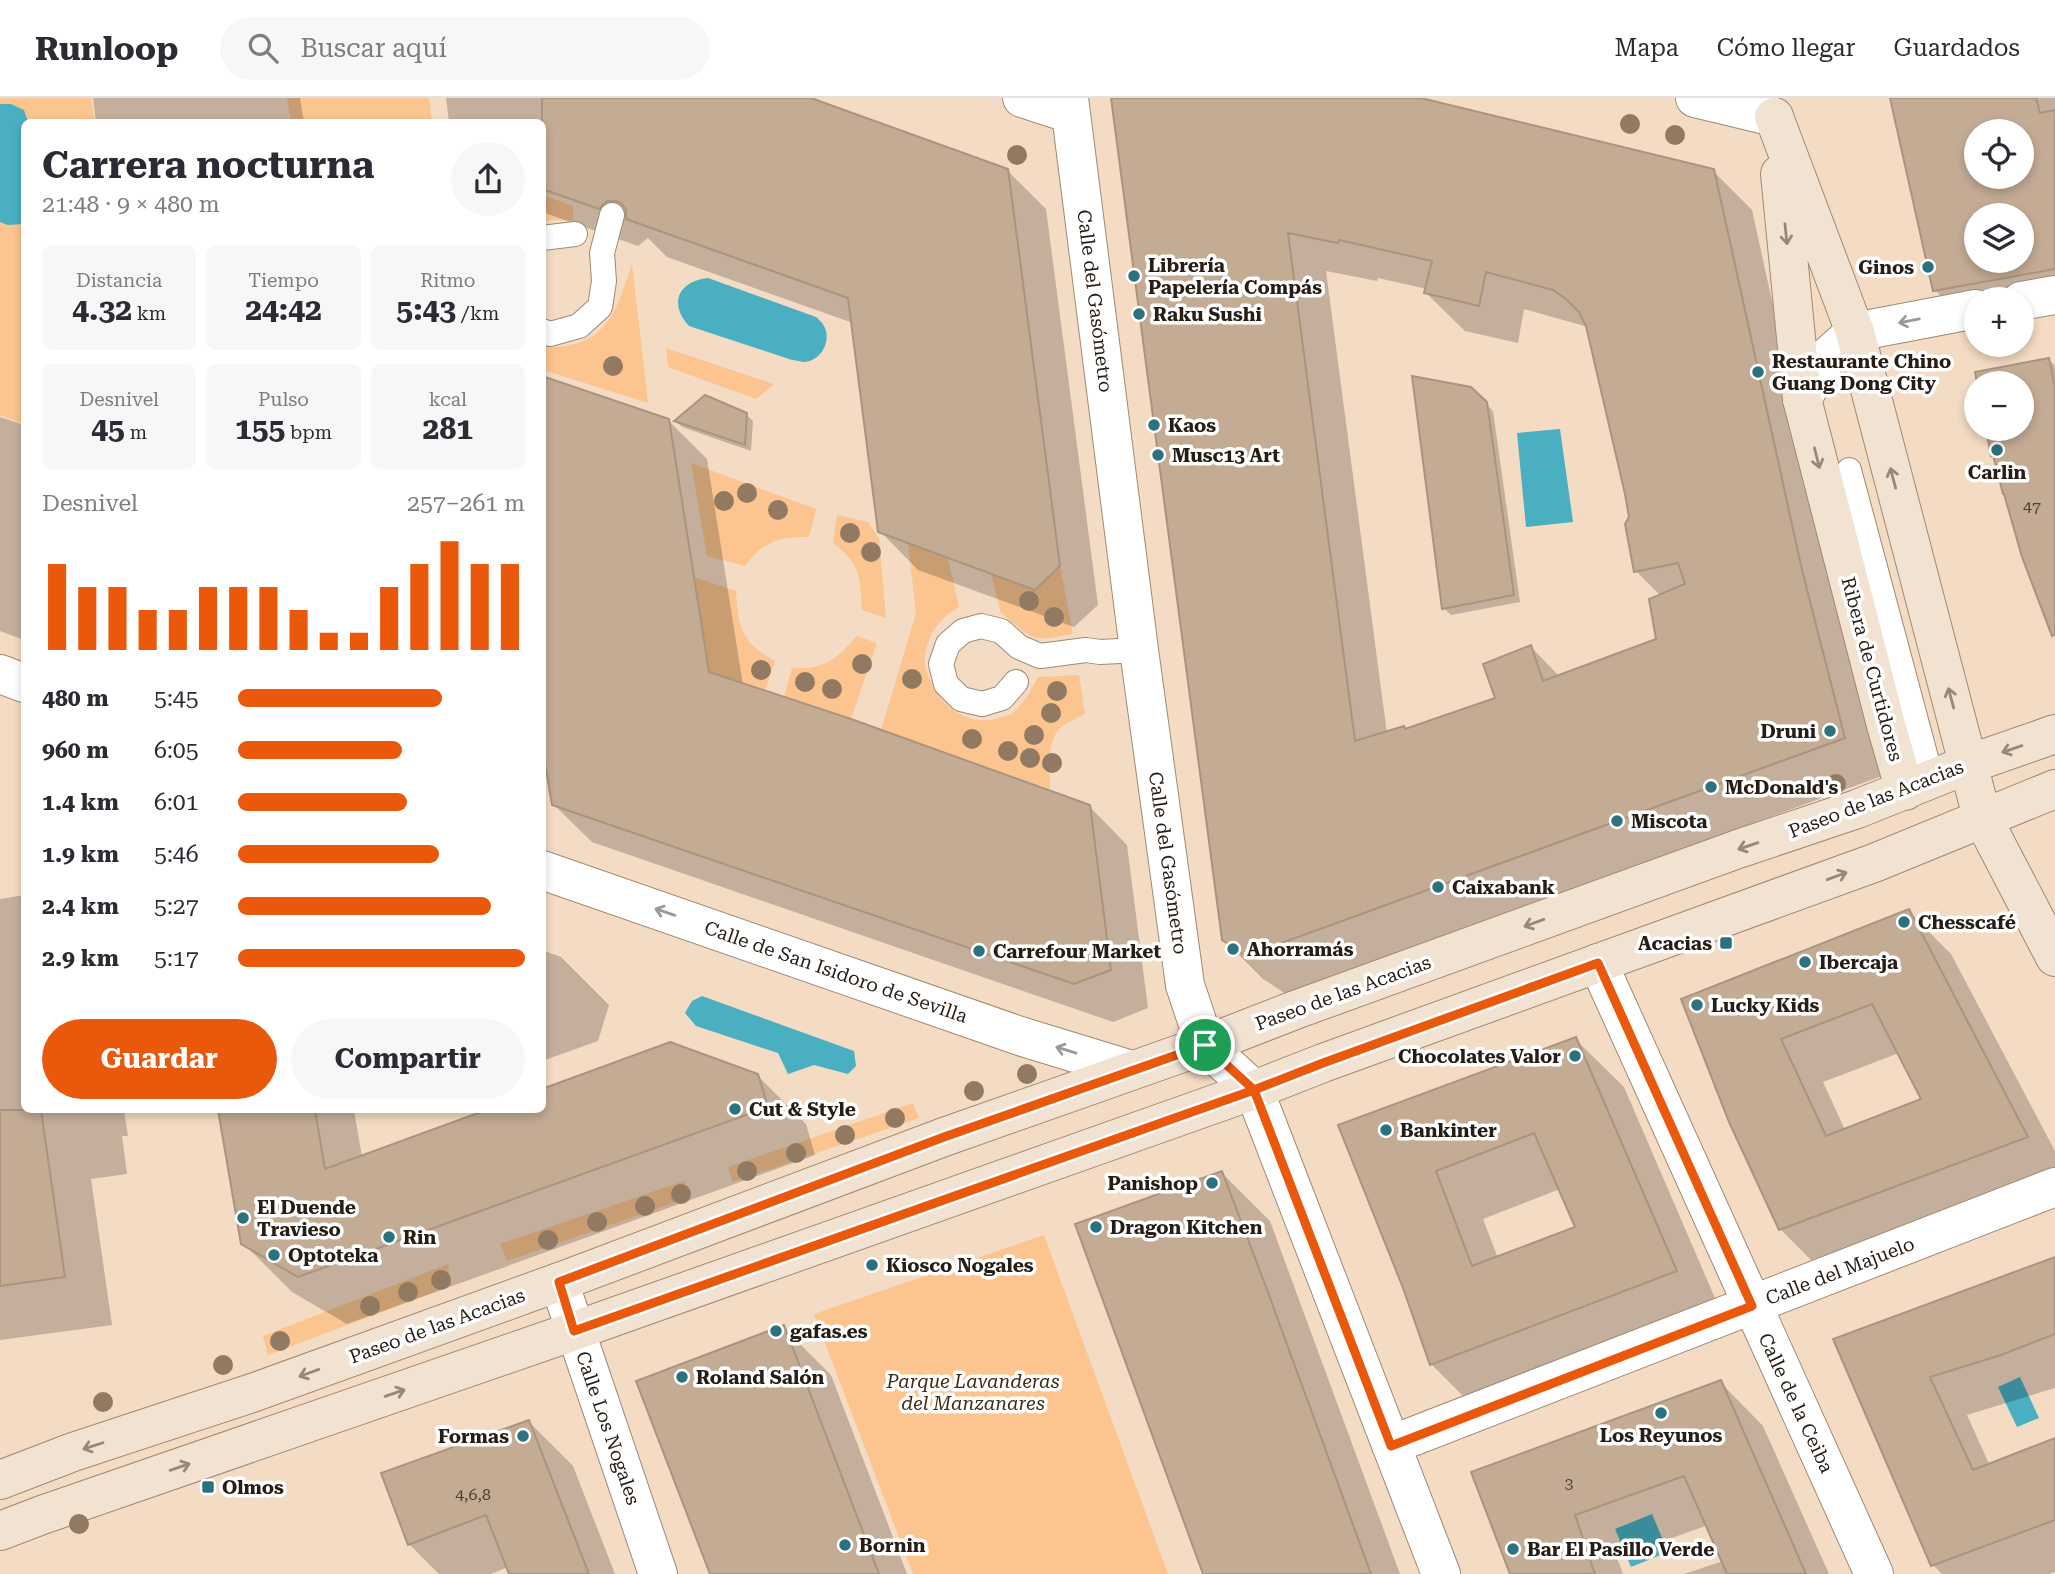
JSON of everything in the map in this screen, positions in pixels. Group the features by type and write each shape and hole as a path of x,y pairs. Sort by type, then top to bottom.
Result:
{"main road":[{"path":"1772,108 1855,332 1982,817 2055,957"},
{"name":"Ribera de Curtidores","path":"1772,108 1802,399 1882,712 1919,785"},
{"name":"Paseo de las Acacias","path":"0,1480 73,1452 255,1392 559,1282 932,1142 2055,734"},
{"path":"1919,785 1982,817"},
{"path":"0,1531 1254,1090 1874,863 2055,789"}],"street":[{"path":"1022,98 1070,106"},
{"path":"1695,98 1772,108"},
{"name":"Calle del Gasómetro","path":"1070,106 1139,650 1185,985 1205,1045 1254,1090 1441,1574"},
{"path":"2034,299 2055,295"},
{"path":"1802,399 1827,357 1855,332 1964,311"},
{"path":"0,674 21,682"},
{"name":"Calle de San Isidoro de Sevilla","path":"546,871 1023,1037 1131,1070"},
{"name":"Calle de la Ceiba","path":"1598,963 1874,1574"},
{"name":"Calle del Majuelo","path":"1391,1446 2055,1187"},
{"name":"Calle Los Nogales","path":"559,1282 658,1574"}],"lane":[{"path":"546,332 550,334 579,326 600,307 604,281 602,253 612,215"},
{"path":"546,238 575,234"},
{"path":"1849,470 1919,785"},
{"path":"1016,682 1002,698 982,704 961,699 946,684 941,664 948,644 963,631 981,626 1000,631 1019,647 1040,656 1086,650 1139,650"}],"green space":[{"path":"0,98 91,98 94,119 21,119 21,423 0,415"},
{"path":"287,98 429,98 432,119 290,119"},
{"path":"546,196 573,206 573,220 546,221"},
{"path":"632,264 648,403 546,371 546,346 559,347 588,339 607,323 619,301"},
{"path":"666,348 774,384 756,399 668,367"},
{"path":"691,463 816,509 809,537 772,542 745,566 707,556"},
{"path":"837,515 868,522 879,538 886,618 862,610 861,589 854,565 833,543"},
{"path":"908,543 948,559 959,607 945,617 934,631 927,646 925,664 935,690 949,706 977,720 1004,717 1021,705 1038,677 1079,675 1085,714 1060,728 1056,734 1050,757 1050,789 881,730 916,613"},
{"path":"1060,566 1073,634 1033,637 1001,613 991,574 1035,590"},
{"path":"694,577 736,591 738,615 744,633 755,647 775,661 765,691 709,672"},
{"path":"857,636 877,643 851,719 784,697 792,668 821,665 836,657"},
{"path":"913,1103 919,1118 732,1182 728,1167"},
{"path":"684,1181 690,1197 507,1261 500,1244"},
{"name":"Parque Lavanderas del Manzanares","path":"1044,1235 1168,1574 913,1574 814,1314"},
{"path":"448,1264 451,1286 268,1355 263,1336"}],"water":[{"path":"0,104 11,104 24,110 27,119 21,119 21,224 8,225 0,222"},
{"path":"708,278 816,317 823,325 827,338 820,354 810,361 792,360 689,326 679,309 680,294 690,284"},
{"path":"1560,429 1573,522 1526,527 1517,433"},
{"path":"702,996 854,1051 856,1066 848,1074 814,1065 788,1074 778,1053 696,1026 685,1013 692,1001"},
{"path":"2020,1377 2039,1418 2017,1427 1998,1387"},
{"path":"1652,1514 1668,1552 1631,1567 1615,1529"}],"building":[{"path":"542,98 811,98 1008,169 1060,566 1035,590 878,532 848,298 626,219 626,210 616,201 607,201 599,209 546,190 546,119 542,119"},
{"path":"1111,98 1421,98 1714,169 1802,570 1845,738 1246,956 1222,940","holes":["1288,233 1338,243 1339,240 1432,261 1424,293 1479,306 1486,272 1553,290 1579,312 1586,326 1625,494 1629,517 1625,524 1634,572 1678,563 1685,584 1649,599 1656,639 1543,681 1531,645 1483,664 1495,698 1405,729 1404,726 1355,741"]},
{"path":"1890,98 2036,98 2040,113 2055,110 2055,269 2034,273 2034,203 1964,203 1964,273 2033,273 1933,291"},
{"path":"2049,358 2055,387 2055,635 2052,636 2022,557 1988,441 2034,441 2034,371 1980,371"},
{"path":"1412,376 1471,387 1487,402 1514,595 1442,609"},
{"path":"546,377 669,419 709,672 851,719 1090,805 1111,970 1074,984 552,805 546,770"},
{"path":"705,395 747,413 745,445 674,421"},
{"path":"1909,909 2028,1137 1779,1230 1729,1122 1681,999","holes":["1872,1004 1921,1099 1826,1136 1781,1039"]},
{"path":"1576,1037 1677,1271 1430,1365 1403,1288 1338,1125","holes":["1534,1133 1575,1227 1472,1266 1436,1171"]},
{"path":"670,1042 758,1074 768,1107 298,1277 241,1244 219,1113 316,1113 325,1169 478,1113 546,1113 546,1088"},
{"path":"0,1110 41,1113 65,1277 0,1286"},
{"path":"1222,1171 1371,1574 1203,1574 1075,1224"},
{"path":"2055,1257 2055,1334 2001,1355 1930,1377 1973,1470 2055,1438 2055,1520 1931,1566 1833,1339"},
{"path":"784,1325 879,1574 710,1574 636,1381"},
{"path":"1721,1380 1806,1574 1727,1574 1684,1476 1575,1515 1595,1574 1510,1574 1471,1472"},
{"path":"529,1420 589,1574 509,1574 486,1515 408,1545 381,1473"}],"place":[{"name":"Ginos","path":"1928,267"},
{"name":"Librería Papelería Compás","path":"1134,276"},
{"name":"Raku Sushi","path":"1139,314"},
{"name":"Restaurante Chino Guang Dong City","path":"1758,372"},
{"name":"Kaos","path":"1154,425"},
{"name":"Carlin","path":"1997,450"},
{"name":"Musc13 Art","path":"1158,455"},
{"name":"Druni","path":"1830,731"},
{"name":"McDonald's","path":"1711,787"},
{"name":"Miscota","path":"1617,821"},
{"name":"Caixabank","path":"1438,887"},
{"name":"Chesscafé","path":"1904,922"},
{"name":"Acacias","path":"1726,943"},
{"name":"Ahorramás","path":"1233,949"},
{"name":"Carrefour Market","path":"979,951"},
{"name":"Ibercaja","path":"1805,962"},
{"name":"Lucky Kids","path":"1697,1005"},
{"name":"Chocolates Valor","path":"1575,1056"},
{"name":"Cut & Style","path":"735,1109"},
{"name":"Bankinter","path":"1386,1130"},
{"name":"Panishop","path":"1212,1183"},
{"name":"El Duende Travieso","path":"243,1218"},
{"name":"Dragon Kitchen","path":"1096,1227"},
{"name":"Rin","path":"389,1237"},
{"name":"Optoteka","path":"274,1255"},
{"name":"Kiosco Nogales","path":"872,1265"},
{"name":"gafas.es","path":"776,1331"},
{"name":"Roland Salón","path":"682,1377"},
{"name":"Los Reyunos","path":"1661,1413"},
{"name":"Formas","path":"523,1436"},
{"name":"Olmos","path":"208,1487"},
{"name":"Bornin","path":"845,1545"},
{"name":"Bar El Pasillo Verde","path":"1513,1549"}],"route":[{"path":"1205,1045 944,1137 559,1282 574,1331 1254,1090 1391,1446 1752,1306 1598,963 1254,1090 1205,1045"}]}
